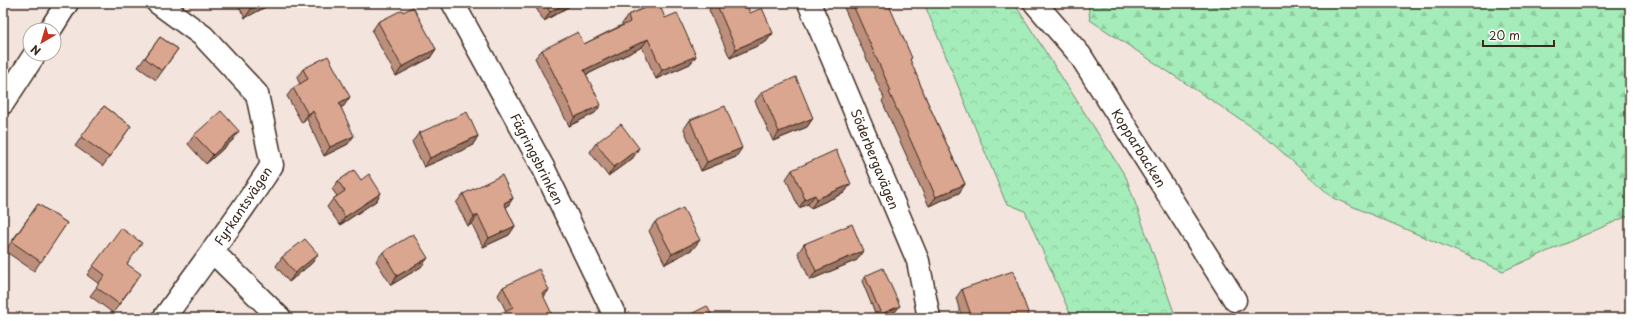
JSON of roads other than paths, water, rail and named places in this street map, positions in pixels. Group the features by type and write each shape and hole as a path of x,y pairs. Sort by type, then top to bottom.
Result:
{"street":[{"path":"55,22 67,3"},
{"name":"Fyrkantsvägen","path":"158,3 203,36 257,94 272,165 238,218 212,250 164,318"},
{"name":"Fägringsbrinken","path":"453,3 543,167 616,318"},
{"name":"Söderbergavägen","path":"809,3 918,261 929,318"},
{"name":"Kopparbacken","path":"1035,3 1080,55 1235,300"},
{"path":"3,103 29,62"},
{"path":"212,250 280,318"}]}
